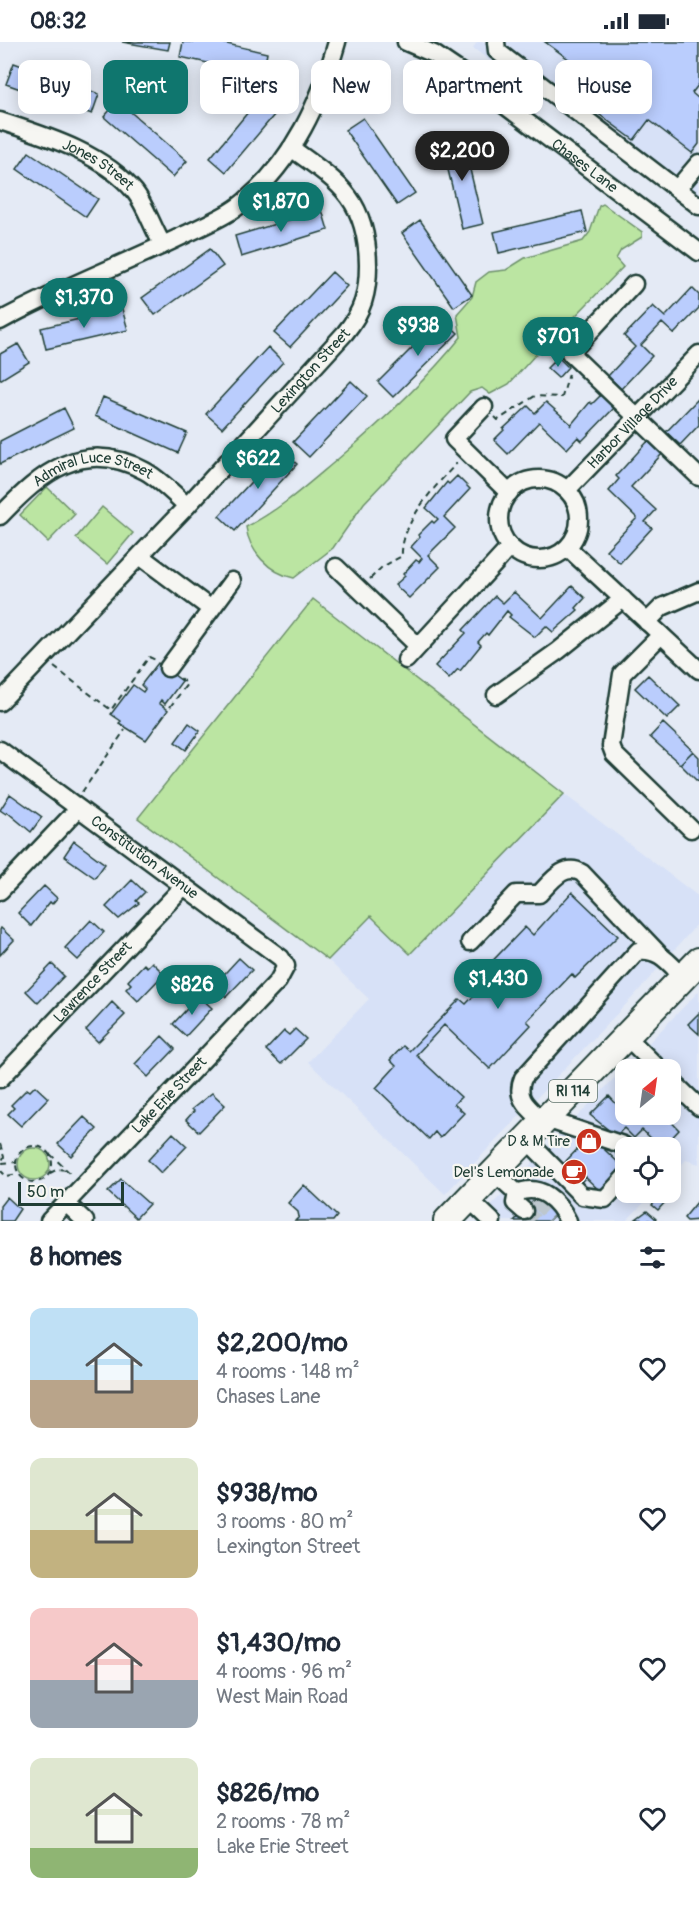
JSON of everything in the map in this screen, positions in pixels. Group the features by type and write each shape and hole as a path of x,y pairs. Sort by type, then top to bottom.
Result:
{"highway":[{"name":"RI 114","path":"447,1221 691,969"}],"street":[{"path":"0,321 163,245 244,202 273,172 300,138 322,89 337,42"},
{"name":"Chases Lane","path":"406,42 434,54 462,73 699,252"},
{"path":"496,42 497,51 699,206"},
{"name":"Jones Street","path":"0,121 45,136 88,156 113,171 136,193 163,245"},
{"name":"Lexington Street","path":"0,702 188,506 345,333 357,316 368,292 367,242 363,222 351,198 331,176 291,148"},
{"path":"677,189 699,163"},
{"path":"634,284 570,353 699,477"},
{"name":"Harbor Village Drive","path":"567,490 699,354"},
{"path":"484,407 454,439 509,493"},
{"name":"Admiral Luce Street","path":"0,516 47,471 75,460 91,459 108,459 141,469 188,506"},
{"path":"542,479 559,484 567,490 577,505 579,524 568,548 549,558 539,560 528,558 510,547 504,539 499,520 500,510 509,493 524,482 542,479"},
{"path":"406,660 510,547"},
{"path":"568,548 699,670"},
{"path":"140,555 211,609"},
{"path":"336,567 418,646"},
{"path":"168,668 232,581"},
{"path":"647,621 662,607 699,591"},
{"path":"496,694 558,651 623,599"},
{"path":"661,635 622,674 611,746 614,754 691,829"},
{"name":"Constitution Avenue","path":"0,750 280,958 286,966"},
{"path":"0,891 75,807"},
{"path":"470,942 516,894 539,894 563,870 570,868 582,873 658,953"},
{"name":"Lawrence Street","path":"0,1079 184,886"},
{"path":"615,1188 605,1199 582,1196 522,1101 519,1088 523,1078 638,951 650,949 691,969"},
{"name":"Lake Erie Street","path":"49,1221 278,981 286,966"},
{"path":"626,1036 649,1059"},
{"path":"681,1090 699,1107"},
{"path":"538,1126 615,1143"},
{"path":"494,1172 526,1199 538,1189 544,1192 564,1212 560,1219"},
{"path":"469,1198 492,1221"},
{"path":"66,1203 85,1221"}],"path":[{"path":"484,407 498,420 535,396 562,397 574,357"},
{"path":"360,590 382,567 402,555 402,545 426,498 468,452"},
{"path":"42,658 111,710 149,657 168,668 186,684 170,707"},
{"path":"75,807 125,730"},
{"path":"0,1144 4,1157 1,1164"},
{"path":"67,1171 58,1169 37,1181 30,1181 20,1174 16,1162 21,1151 26,1147 39,1147 48,1153 67,1171 82,1186"},
{"path":"47,1175 52,1164 48,1153"},
{"path":"1,1164 16,1162"},
{"path":"0,1170 6,1176 20,1174"}],"shaded area":[{"path":"477,42 699,42 699,216 562,114 652,114 652,60 555,60 555,109 543,100 543,60 489,60 473,48"},
{"path":"564,794 699,897 699,922 633,997 445,1194 308,1062 369,999 328,960 371,916 410,953"},
{"path":"699,991 699,1164 686,1160 681,1165 681,1137 615,1137 615,1203 644,1203 626,1221 476,1221 615,1078 615,1125 681,1125 681,1059 633,1059"}],"green space":[{"path":"603,204 642,232 642,237 621,250 616,259 623,267 554,338 551,336 536,349 536,354 509,384 490,394 482,388 470,392 364,503 333,548 294,578 276,571 262,560 251,544 246,527 283,504 316,478 418,386 461,337 457,314 472,297 476,282 489,272 506,270 525,258 583,241 590,232 599,206"},
{"path":"47,487 75,514 48,542 20,515"},
{"path":"102,507 133,533 107,564 76,538"},
{"path":"313,599 564,794 410,954 371,916 328,960 138,818"},
{"path":"34,1148 45,1153 50,1164 45,1175 34,1180 23,1175 18,1164 23,1153"}],"building":[{"path":"122,42 170,42 168,50"},
{"path":"183,42 218,42 267,53 266,60 200,61 180,57"},
{"path":"545,42 699,42 699,84 692,93 699,99 699,144 692,153 649,120 634,140 599,114 652,114 652,60 570,60"},
{"path":"14,63 18,64 18,88 6,84"},
{"path":"91,91 99,94 91,114"},
{"path":"107,114 133,114 187,161 173,177 104,117"},
{"path":"246,114 275,114 226,172 210,158"},
{"path":"363,118 415,193 397,205 345,130"},
{"path":"462,136 483,224 462,229 441,140"},
{"path":"29,152 98,199 86,217 17,169"},
{"path":"322,210 328,230 241,257 235,236"},
{"path":"582,211 587,232 499,253 494,232"},
{"path":"420,220 472,295 454,307 402,233"},
{"path":"210,249 223,266 155,315 142,298"},
{"path":"332,272 347,286 290,347 274,333"},
{"path":"692,288 699,295 699,308 674,334 662,323 641,345 652,356 621,389 608,376 635,347 624,336 653,306 665,317"},
{"path":"122,309 128,330 46,349 41,328"},
{"path":"442,318 458,333 393,397 378,382"},
{"path":"18,344 29,362 0,380 0,354"},
{"path":"268,347 283,362 222,428 206,414"},
{"path":"558,357 568,367 558,378 547,368"},
{"path":"351,381 367,396 309,457 293,442"},
{"path":"602,394 615,407 582,441 578,437 567,449 539,422 508,454 494,440 528,406 535,413 546,402 571,424 570,426 590,402 592,404"},
{"path":"103,397 187,433 178,453 95,416"},
{"path":"698,399 699,425 680,445 666,432"},
{"path":"64,408 74,428 0,464 0,441"},
{"path":"648,441 662,454 631,487 656,510 645,522 652,528 620,563 606,550 637,518 609,491 619,479 616,476"},
{"path":"281,450 297,464 235,531 219,516"},
{"path":"457,476 470,489 444,517 455,528 428,555 440,567 409,598 395,585 405,576 403,574 416,560 419,562 422,558 411,547 420,537 418,535 432,521 434,523 438,519 426,508 447,482 449,484"},
{"path":"572,586 585,598 576,608 578,610 553,632 546,626 535,637 509,617 511,615 507,611 488,635 486,633 478,642 481,645 460,671 458,669 449,679 435,666 466,633 463,630 495,596 503,603 514,592 542,618"},
{"path":"158,663 182,681 165,704 161,700 159,703 168,710 146,740 119,723 121,721 111,714 133,685 143,692 145,689 141,685"},
{"path":"648,675 680,706 667,719 635,688"},
{"path":"189,723 200,731 186,750 175,742"},
{"path":"663,723 693,751 680,764 650,737"},
{"path":"693,751 699,757 699,783 680,764"},
{"path":"10,794 42,817 31,832 7,812 6,814 0,810"},
{"path":"74,841 105,864 95,878 64,856"},
{"path":"132,880 145,892 136,901 139,903 119,919 106,907"},
{"path":"44,886 57,898 52,904 50,902 31,926 18,913"},
{"path":"572,892 618,936 575,978 572,974 527,1021 531,1025 490,1069 444,1025 416,1055 461,1097 454,1104 464,1113 440,1138 435,1132 429,1139 376,1088 396,1066 390,1060 403,1046 409,1051 460,999 466,1004 487,982 479,975 525,927 533,935"},
{"path":"91,920 104,932 78,960 65,948"},
{"path":"1,928 14,940 0,955 0,930"},
{"path":"239,958 252,970 226,997 214,985"},
{"path":"152,962 164,974 138,1001 126,989 131,984 128,981 144,964 147,967"},
{"path":"52,964 64,976 38,1003 26,991"},
{"path":"199,996 212,1008 186,1036 173,1024"},
{"path":"112,1002 125,1015 98,1042 86,1030"},
{"path":"699,1013 699,1034 688,1024"},
{"path":"295,1029 306,1039 281,1064 266,1050 284,1031 289,1035"},
{"path":"162,1036 175,1049 148,1077 135,1064"},
{"path":"35,1086 48,1098 21,1126 8,1114 14,1108 11,1105 27,1089 30,1091"},
{"path":"212,1093 225,1105 199,1132 186,1120 194,1111 192,1109"},
{"path":"609,1096 615,1103 615,1125 674,1125 679,1130 672,1137 650,1137 642,1130 633,1137 624,1128 616,1136 590,1115"},
{"path":"84,1117 97,1129 71,1156 58,1144"},
{"path":"173,1133 187,1146 161,1173 148,1160"},
{"path":"590,1136 615,1159 615,1175 600,1191 567,1160"},
{"name":"Del's Lemonade","path":"567,1160 586,1177 580,1183 562,1166"},
{"path":"121,1179 149,1204 136,1218 108,1192"},
{"path":"304,1185 337,1216 333,1221 295,1221 299,1217 298,1212 288,1203"},
{"path":"540,1194 558,1211 548,1221 514,1221"},
{"path":"7,1197 20,1209 12,1221 0,1221 0,1206"},
{"path":"698,1201 699,1220 687,1221 684,1218"},
{"path":"654,1203 664,1203 658,1210 652,1205"},
{"path":"647,1211 656,1219 654,1221 636,1219"}],"tunnel":[{"path":"535,1199 553,1216"},
{"path":"524,1211 534,1221"}],"place":[{"name":"D & M Tire","path":"589,1141"},
{"name":"Del's Lemonade","path":"574,1172"}]}
